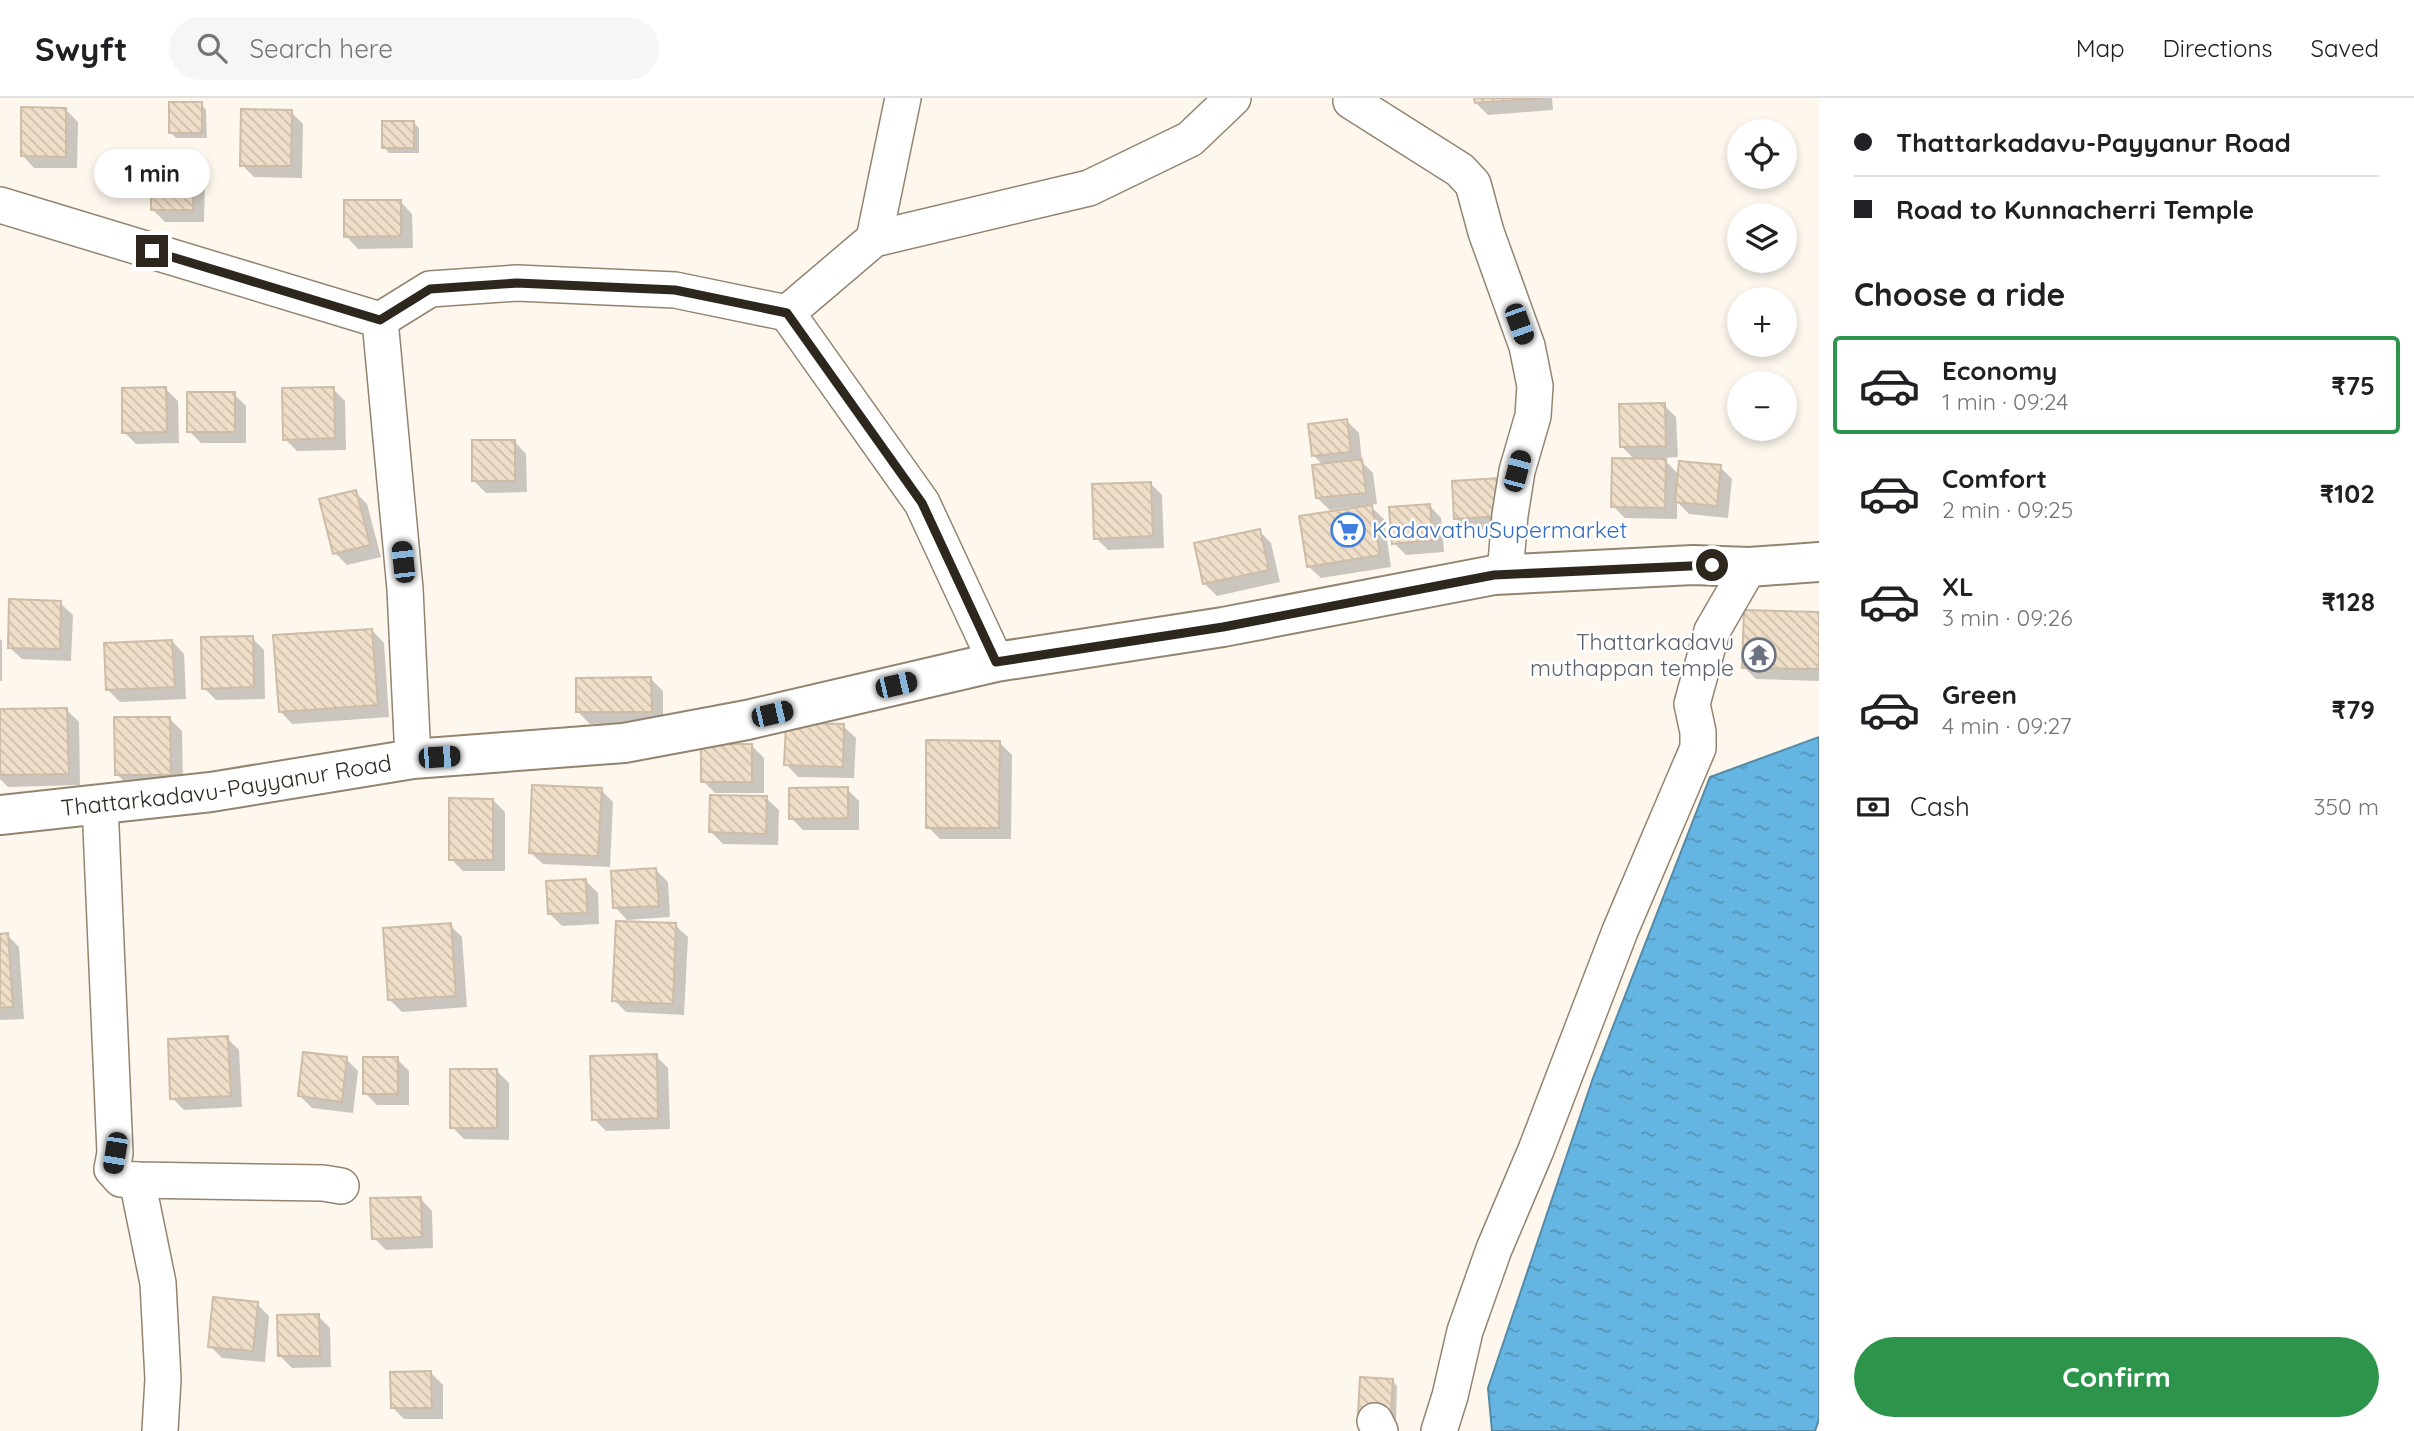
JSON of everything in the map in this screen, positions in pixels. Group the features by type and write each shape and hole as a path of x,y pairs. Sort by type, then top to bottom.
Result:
{"main road":[{"name":"Thattarkadavu-Payyanur Road","path":"0,815 211,793 413,759 624,743 747,720 996,662 1223,627 1505,574 1693,565 1749,567 1819,562"}],"street":[{"path":"874,239 903,98"},
{"path":"787,313 874,239 1089,188 1190,139 1233,98"},
{"path":"1348,99 1460,170 1473,184 1486,232 1527,346 1535,386 1533,416 1517,471 1505,574"},
{"path":"0,205 380,320 430,289 517,283 675,290 787,313 922,503 996,662"},
{"path":"380,320 405,589 413,759"},
{"path":"1439,1431 1465,1331 1494,1249 1536,1150 1620,931 1698,748 1698,732 1692,704 1712,631 1749,567"},
{"path":"100,804 115,1153 112,1170 121,1178 137,1181 323,1183 341,1186"},
{"path":"137,1181 158,1283 163,1380 160,1431"}],"water":[{"path":"1819,737 1819,1419 1815,1431 1492,1431 1488,1388 1593,1078 1710,777"}],"building":[{"path":"1474,98 1542,98 1475,103"},
{"path":"169,102 202,102 202,133 169,133"},
{"path":"21,107 66,108 66,157 21,156"},
{"path":"241,109 292,110 291,166 240,166"},
{"path":"382,121 414,121 414,148 382,148"},
{"path":"151,166 193,166 193,210 151,210"},
{"path":"344,200 401,200 401,236 344,237"},
{"path":"166,387 167,432 122,433 122,388"},
{"path":"334,387 335,438 283,440 282,388"},
{"path":"187,392 235,392 235,432 187,432"},
{"path":"1665,403 1666,446 1620,447 1619,404"},
{"path":"1347,419 1351,452 1312,456 1308,424"},
{"path":"472,440 515,440 515,481 472,481"},
{"path":"1612,458 1666,459 1665,508 1611,507"},
{"path":"1362,459 1366,493 1316,498 1312,465"},
{"path":"1679,461 1721,465 1717,506 1675,502"},
{"path":"1500,478 1503,516 1454,519 1452,481"},
{"path":"1151,482 1153,536 1094,539 1092,484"},
{"path":"356,490 370,545 333,554 319,499"},
{"path":"1430,504 1433,540 1392,544 1389,507"},
{"path":"1372,505 1380,555 1307,567 1299,516"},
{"path":"1260,529 1269,570 1203,584 1194,543"},
{"path":"9,599 61,601 60,649 8,648"},
{"path":"1744,610 1819,612 1819,669 1742,668"},
{"path":"372,629 378,705 279,712 273,635"},
{"path":"253,636 254,687 202,689 201,637"},
{"path":"172,640 175,687 106,690 104,643"},
{"path":"651,677 652,712 576,712 576,678"},
{"path":"67,708 69,774 0,775 0,709"},
{"path":"114,717 170,717 171,775 115,775"},
{"path":"786,723 844,724 843,767 784,765"},
{"path":"926,740 1000,741 999,828 926,828"},
{"path":"701,744 752,744 752,782 701,782"},
{"path":"532,785 602,788 598,856 529,853"},
{"path":"848,787 848,818 789,819 789,788"},
{"path":"710,795 767,796 766,834 709,832"},
{"path":"449,798 493,799 493,860 449,860"},
{"path":"656,868 659,906 613,908 611,871"},
{"path":"586,879 587,913 548,914 546,881"},
{"path":"616,921 676,923 673,1004 612,1001"},
{"path":"451,923 456,996 388,1000 383,928"},
{"path":"8,933 13,1007 0,1008 0,934"},
{"path":"228,1036 231,1096 170,1099 168,1039"},
{"path":"303,1052 347,1057 342,1102 298,1096"},
{"path":"657,1054 658,1118 592,1120 590,1056"},
{"path":"363,1057 398,1057 398,1094 363,1094"},
{"path":"450,1069 497,1069 497,1128 450,1128"},
{"path":"421,1197 422,1237 372,1239 370,1198"},
{"path":"213,1297 258,1302 253,1351 208,1347"},
{"path":"319,1314 320,1356 278,1356 277,1315"},
{"path":"431,1371 432,1408 391,1408 390,1372"},
{"path":"1360,1377 1393,1379 1391,1416 1358,1414"}],"place":[{"name":"KadavathuSupermarket","path":"1348,530"},
{"name":"Thattarkadavu muthappan temple","path":"1759,655"}],"route":[{"path":"152,251 380,320 430,289 517,283 675,290 787,313 922,503 996,662 1223,627 1494,575 1712,565"}]}
